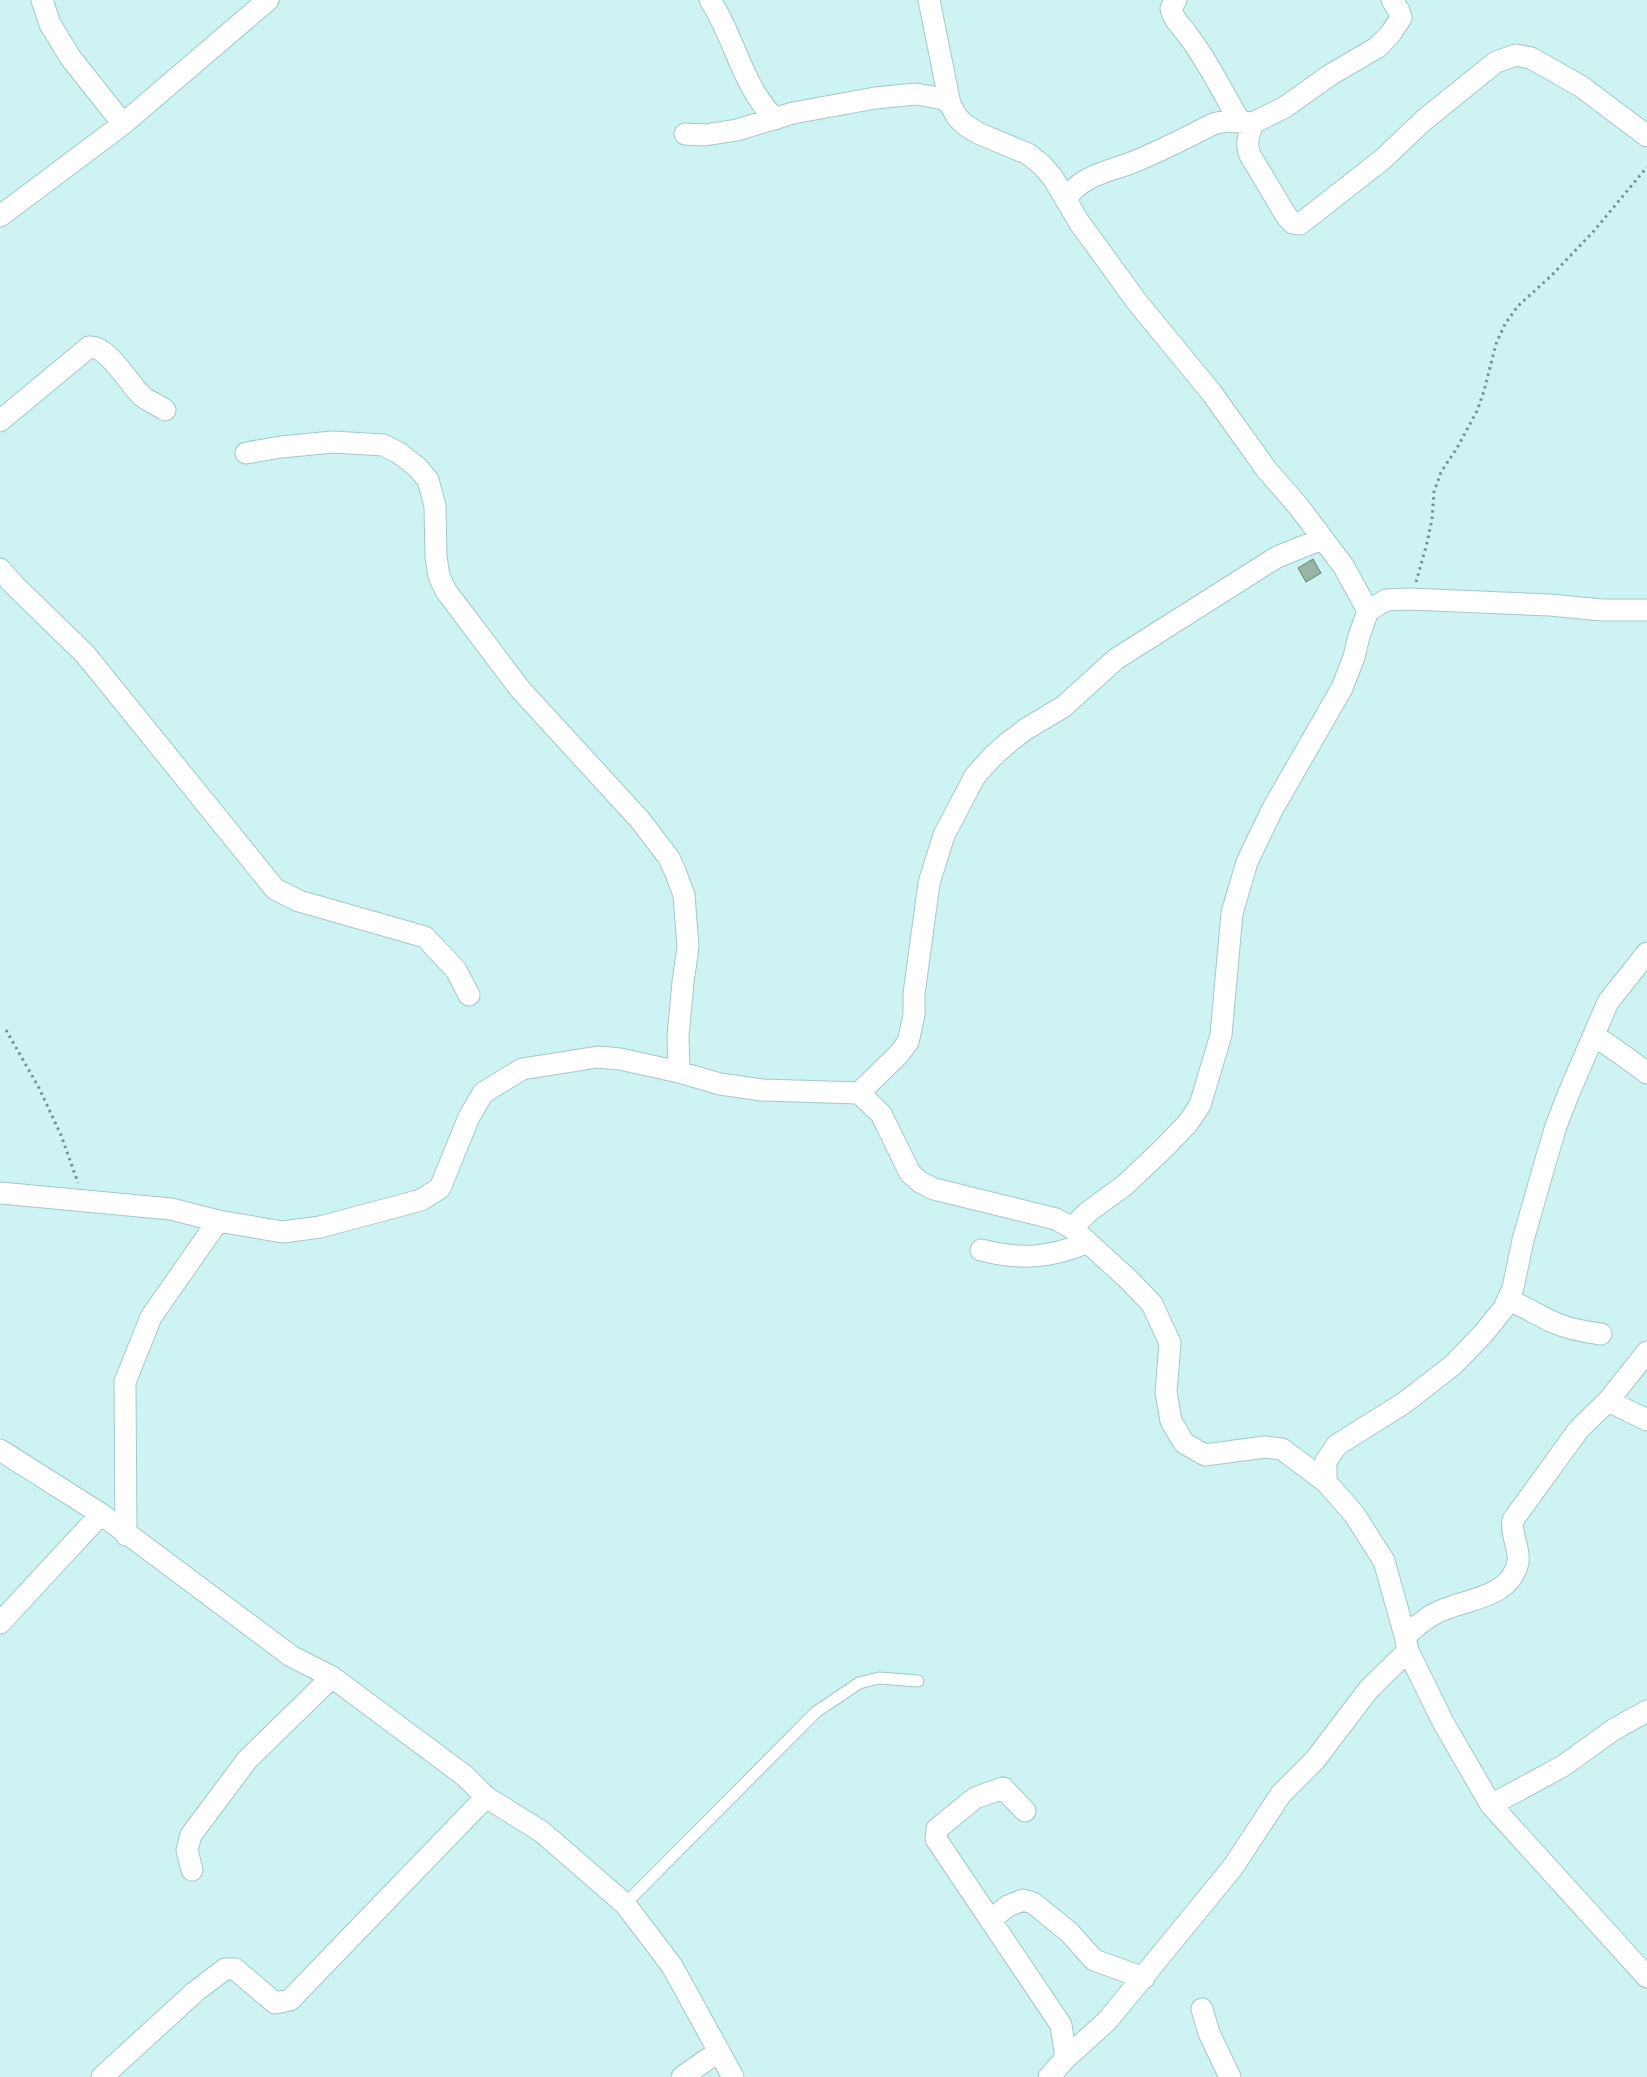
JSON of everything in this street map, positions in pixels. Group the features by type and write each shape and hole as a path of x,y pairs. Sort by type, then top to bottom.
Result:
{"street":[{"path":"42,0 50,24 70,57 122,124"},
{"path":"0,216 122,124 268,0"},
{"path":"710,0 721,17 732,46 756,94 775,119"},
{"path":"929,0 950,104 957,117 965,125 978,133 1028,154 1042,165 1053,178 1079,222 1132,294 1211,392 1266,469 1299,507 1344,567 1368,611"},
{"path":"1176,0 1171,8 1172,13 1247,123 1247,146 1250,155 1287,217 1293,223 1300,224 1384,159 1424,120 1496,62 1516,55 1531,58 1582,87 1647,136"},
{"path":"1066,199 1073,189 1087,179 1136,161 1213,124 1226,121 1247,123 1285,107 1330,75 1378,46 1391,33 1401,18 1392,0"},
{"path":"685,134 705,135 737,130 793,113 866,100 916,94 944,99 950,104"},
{"path":"0,421 89,346 95,346 106,354 142,396 165,410"},
{"path":"246,453 281,447 333,442 383,445 399,453 428,480 435,506 436,556 439,576 446,591 520,689 640,820 669,858 682,886 688,924 688,946 678,1036 679,1072"},
{"path":"860,1093 899,1054 910,1036 929,883 944,835 976,776 1009,742 1026,729 1063,707 1116,660 1277,556 1322,539"},
{"path":"0,569 85,654 275,888 299,901 425,937 456,970 469,995"},
{"path":"981,1250 1006,1256 1054,1254 1079,1235 1088,1212 1125,1185 1164,1148 1188,1123 1200,1105 1221,1035 1232,912 1247,862 1272,810 1342,688 1368,611 1386,600 1410,599 1533,604 1602,610 1647,610"},
{"path":"1326,1482 1326,1461 1337,1445 1404,1403 1453,1364 1483,1334 1508,1300 1513,1288 1523,1240 1556,1126 1608,1002 1647,953"},
{"path":"1595,1036 1647,1073"},
{"path":"0,1194 172,1209 218,1221 283,1232 320,1228 421,1200 440,1188 468,1117 482,1093 522,1069 598,1057 620,1059 679,1072 720,1084 762,1090 860,1093 881,1114 910,1173 920,1182 934,1189 1056,1219 1079,1235 1128,1279 1152,1304 1170,1343 1166,1392 1170,1421 1184,1443 1205,1455 1265,1447 1282,1449 1326,1482 1354,1514 1384,1561 1407,1643 1444,1724 1491,1805 1647,1977"},
{"path":"126,1535 125,1382 151,1318 218,1221"},
{"path":"1508,1300 1554,1322 1585,1332 1601,1334"},
{"path":"1049,2077 1066,2058 1107,2022 1144,1978 1233,1867 1281,1794 1314,1760 1407,1643 1435,1613 1482,1598 1504,1584 1515,1570 1518,1562 1518,1551 1512,1529 1513,1520 1579,1429 1608,1401 1647,1352"},
{"path":"1608,1401 1647,1420"},
{"path":"0,1450 101,1514 126,1535 290,1656 332,1677 465,1776 486,1797 542,1832 625,1904 672,1966 733,2077"},
{"path":"0,1623 101,1514"},
{"path":"192,1870 187,1850 191,1835 247,1760 332,1677"},
{"path":"1491,1805 1563,1766 1613,1730 1647,1711"},
{"path":"1025,1811 1003,1788 975,1798 937,1829 936,1840 1061,2025 1066,2058"},
{"path":"102,2077 196,1991 225,1970 235,1969 275,2003 290,2000 486,1797"},
{"path":"990,1920 1008,1906 1023,1900 1033,1903 1069,1932 1094,1960 1144,1978"},
{"path":"1202,2010 1209,2033 1230,2077"},
{"path":"682,2077 719,2051"}],"lane":[{"path":"625,1904 816,1712 859,1683 879,1678 918,1681"}],"path":[{"path":"1410,599 1424,559 1432,520 1434,492 1439,479 1470,425 1484,391 1496,344 1505,324 1518,306 1551,276 1588,236 1647,167"},
{"path":"6,1030 43,1096 61,1135 85,1202"}],"building":[{"path":"1313,559 1321,573 1306,582 1298,568"}]}
